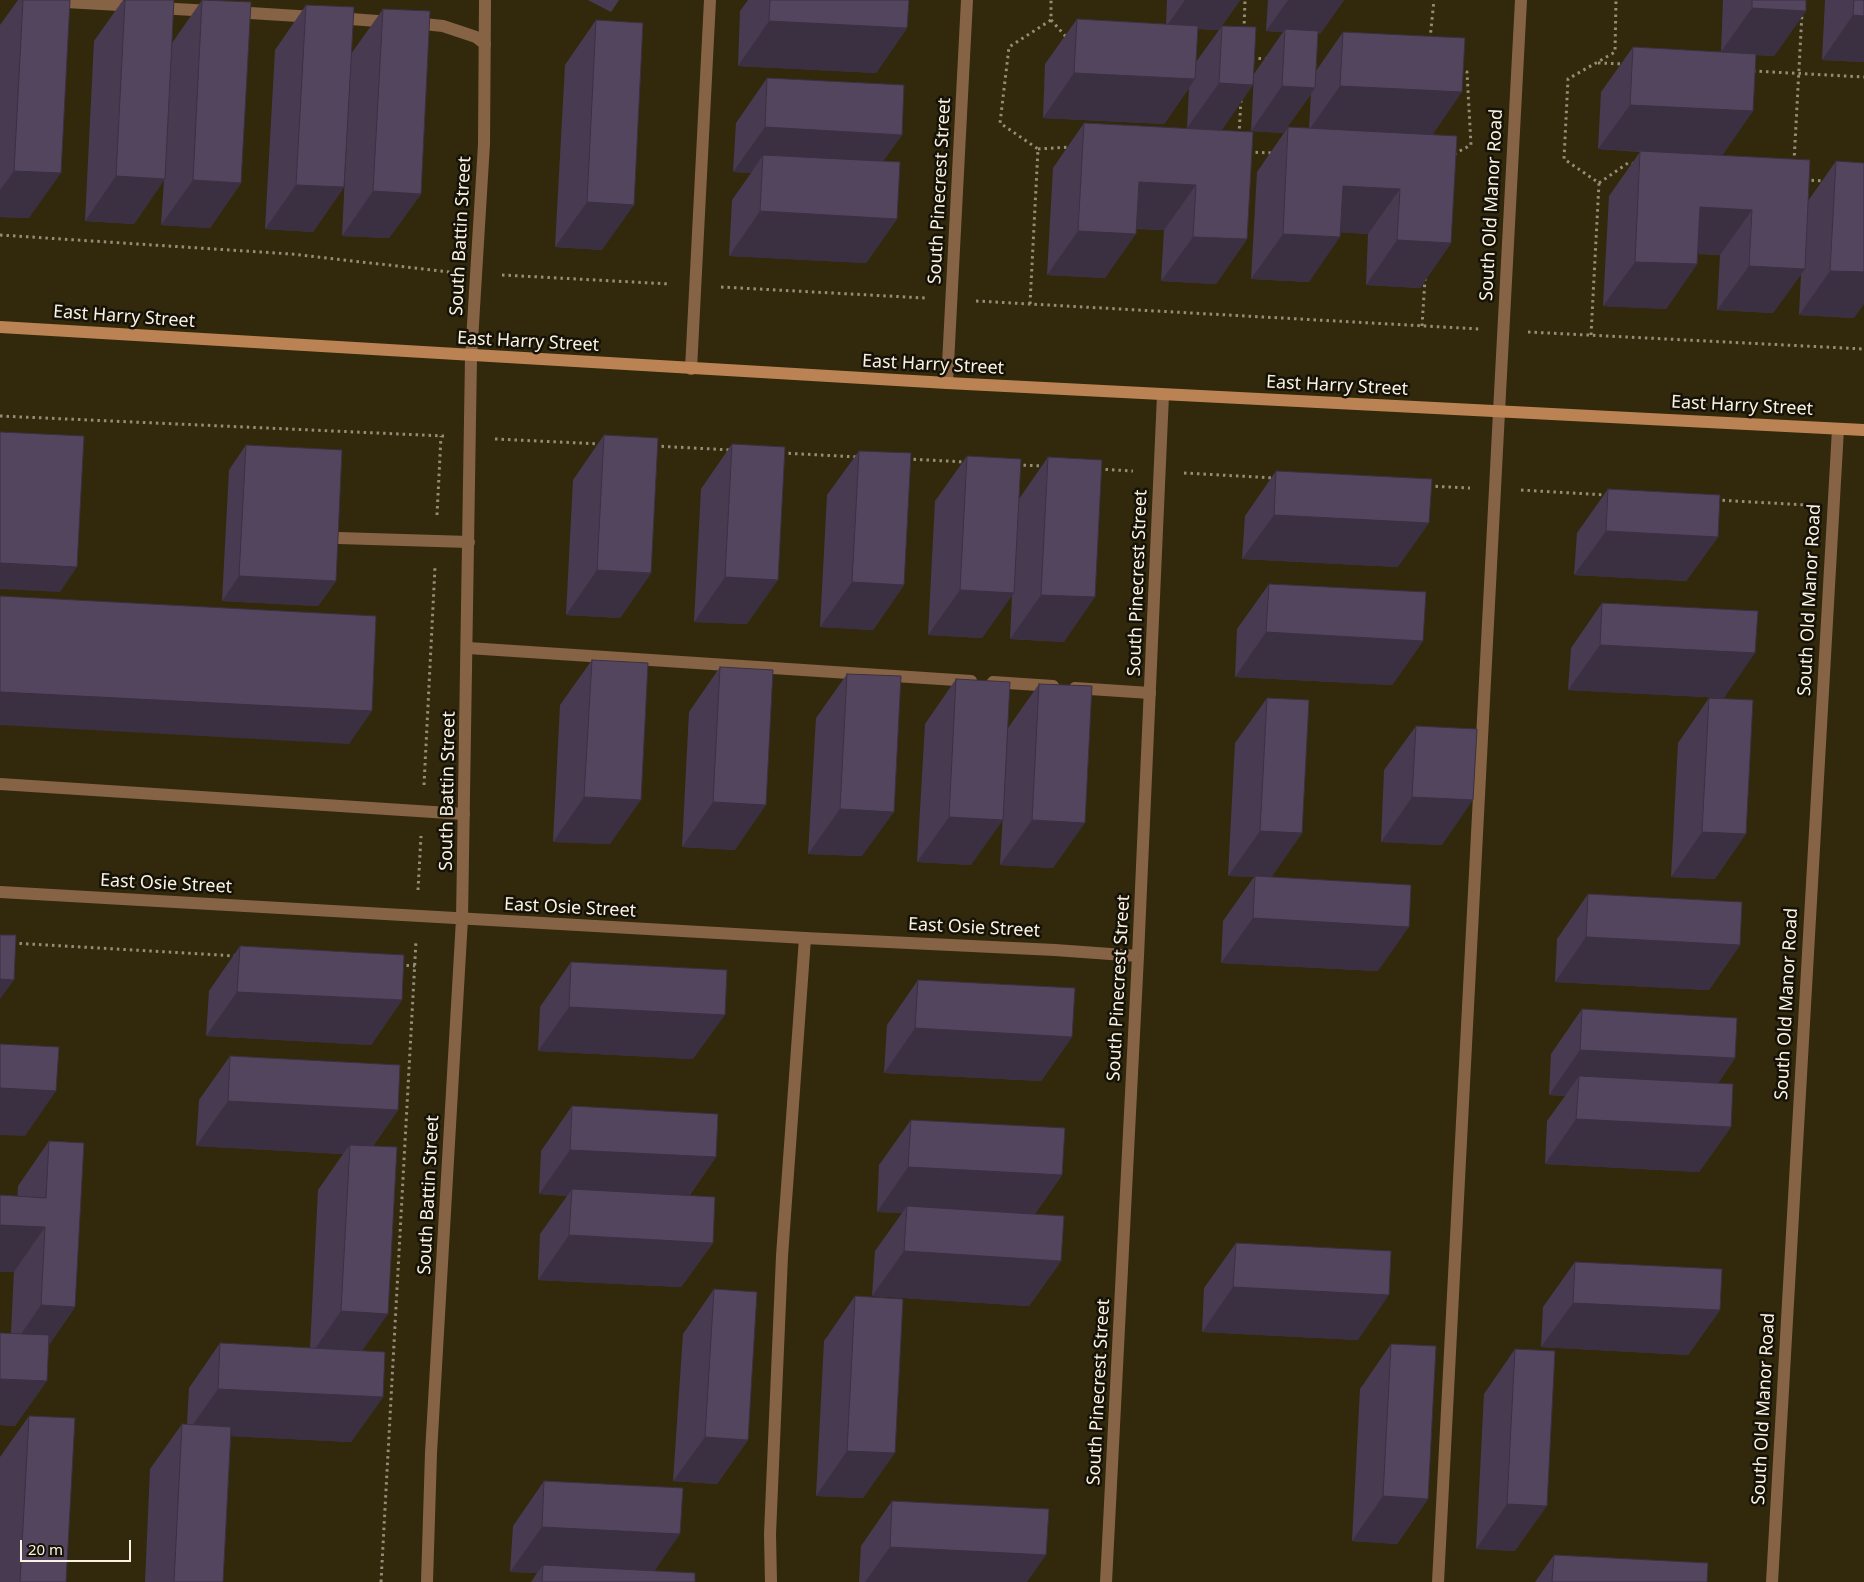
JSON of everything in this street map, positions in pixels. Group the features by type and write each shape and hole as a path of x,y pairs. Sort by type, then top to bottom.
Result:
{"main road":[{"name":"East Harry Street","path":"0,327 471,357 1163,395 1864,430"}],"street":[{"path":"30,0 416,23 443,26 476,37 485,44"},
{"name":"South Battin Street","path":"427,1582 431,1453 462,919 468,648 471,357 484,144 485,0"},
{"path":"691,369 710,0"},
{"name":"South Pinecrest Street","path":"947,383 967,0"},
{"name":"South Old Manor Road","path":"1438,1582 1521,0"},
{"name":"South Pinecrest Street","path":"1106,1582 1138,956 1163,395"},
{"name":"South Old Manor Road","path":"1772,1582 1838,429"},
{"path":"338,538 469,542"},
{"path":"468,648 1150,693"},
{"path":"0,784 464,814"},
{"name":"East Osie Street","path":"0,892 417,917 1055,950 1138,956"},
{"path":"771,1582 770,1534 782,1256 804,938"}],"path":[{"path":"1051,0 1051,20 1073,45"},
{"path":"1244,38 1245,0"},
{"path":"1429,47 1434,0"},
{"path":"1599,184 1564,159 1568,79 1615,52 1616,0"},
{"path":"1794,170 1802,9"},
{"path":"1051,20 1009,47 1000,123 1038,149 1078,146"},
{"path":"1243,57 1272,59"},
{"path":"1597,63 1626,64"},
{"path":"1448,158 1471,144 1467,72 1460,67"},
{"path":"1751,71 1864,76"},
{"path":"1239,142 1241,95"},
{"path":"1030,304 1038,149"},
{"path":"1239,151 1277,153"},
{"path":"1599,184 1628,163 1638,164"},
{"path":"1802,180 1828,181"},
{"path":"1591,335 1599,184"},
{"path":"1422,326 1425,276"},
{"path":"0,416 609,444"},
{"path":"381,1582 415,966 441,436"},
{"path":"648,446 737,450"},
{"path":"776,452 865,457"},
{"path":"904,459 973,462"},
{"path":"1012,464 1052,466"},
{"path":"1091,468 1278,478"},
{"path":"1426,485 1614,495"},
{"path":"1714,500 1833,507"},
{"path":"10,942 237,956"},
{"path":"395,965 415,966"}],"building":[{"path":"23,0 70,0 61,173 14,171"},
{"path":"125,0 174,0 165,179 116,176"},
{"path":"202,0 251,2 241,183 193,180"},
{"path":"770,0 909,0 907,28 769,21"},
{"path":"1752,0 1806,0 1806,11 1752,8"},
{"path":"1854,0 1864,0 1864,16 1853,15"},
{"path":"306,5 354,7 344,187 296,185"},
{"path":"383,9 430,11 421,194 373,191"},
{"path":"1077,19 1198,26 1195,79 1074,73"},
{"path":"596,20 643,23 634,205 587,202"},
{"path":"1222,26 1256,27 1253,85 1219,83"},
{"path":"1285,29 1318,31 1315,88 1282,86"},
{"path":"1343,32 1465,38 1462,92 1340,86"},
{"path":"1633,47 1756,54 1753,111 1630,105"},
{"path":"767,78 904,85 902,135 765,127"},
{"path":"1084,123 1253,132 1247,239 1193,237 1196,185 1139,182 1136,234 1078,231"},
{"path":"1288,127 1457,136 1451,243 1397,240 1400,189 1343,186 1340,237 1283,234"},
{"path":"1640,151 1810,160 1805,269 1749,266 1752,210 1700,207 1697,264 1635,262"},
{"path":"763,155 900,162 897,219 760,211"},
{"path":"1836,161 1864,163 1864,272 1830,271"},
{"path":"0,432 84,436 77,567 0,563"},
{"path":"604,435 658,438 651,573 597,570"},
{"path":"732,444 785,447 778,580 725,577"},
{"path":"246,445 342,450 336,581 239,576"},
{"path":"859,451 911,453 904,585 852,582"},
{"path":"967,456 1021,459 1014,593 960,590"},
{"path":"1048,457 1102,460 1095,597 1041,595"},
{"path":"1276,471 1432,479 1429,523 1274,515"},
{"path":"1608,489 1720,495 1718,537 1606,531"},
{"path":"1269,584 1426,592 1423,641 1266,632"},
{"path":"0,596 376,616 372,711 0,692"},
{"path":"1602,603 1758,611 1755,653 1600,645"},
{"path":"592,660 648,663 641,800 584,797"},
{"path":"720,667 773,670 766,805 713,802"},
{"path":"847,674 901,676 894,812 840,809"},
{"path":"956,679 1010,682 1003,820 949,817"},
{"path":"1039,684 1092,686 1085,823 1032,820"},
{"path":"1267,698 1309,700 1302,833 1260,831"},
{"path":"1709,698 1753,700 1746,834 1702,832"},
{"path":"1416,726 1477,729 1473,800 1412,797"},
{"path":"1255,876 1411,885 1409,927 1253,918"},
{"path":"1588,894 1742,902 1740,945 1586,937"},
{"path":"0,935 16,935 14,980 0,979"},
{"path":"240,946 404,955 402,1000 237,992"},
{"path":"571,962 727,970 725,1015 569,1007"},
{"path":"918,980 1075,988 1072,1037 915,1028"},
{"path":"1582,1009 1737,1018 1735,1058 1580,1050"},
{"path":"0,1044 59,1047 56,1091 0,1088"},
{"path":"230,1056 400,1065 398,1110 228,1101"},
{"path":"1579,1076 1733,1084 1731,1127 1576,1119"},
{"path":"572,1106 718,1114 716,1157 570,1150"},
{"path":"911,1120 1065,1128 1062,1175 908,1167"},
{"path":"49,1141 84,1143 75,1307 41,1305 45,1227 0,1225 0,1195 46,1198"},
{"path":"350,1145 397,1147 388,1314 341,1311"},
{"path":"572,1189 715,1197 713,1243 569,1235"},
{"path":"907,1206 1064,1216 1061,1261 904,1251"},
{"path":"1236,1243 1391,1251 1389,1295 1233,1287"},
{"path":"1575,1262 1722,1269 1720,1310 1573,1303"},
{"path":"714,1289 757,1292 748,1440 705,1437"},
{"path":"855,1296 903,1299 895,1453 847,1451"},
{"path":"0,1333 49,1335 47,1381 0,1379"},
{"path":"220,1343 385,1352 383,1397 218,1389"},
{"path":"1391,1344 1436,1346 1428,1499 1383,1496"},
{"path":"1515,1349 1555,1351 1547,1506 1507,1504"},
{"path":"29,1416 75,1418 66,1582 20,1582"},
{"path":"182,1424 231,1427 223,1582 174,1582"},
{"path":"544,1481 683,1488 680,1534 542,1527"},
{"path":"892,1501 1049,1509 1046,1555 890,1547"},
{"path":"1554,1555 1708,1563 1707,1582 1552,1582"},
{"path":"543,1565 695,1573 695,1582 542,1582"}]}
